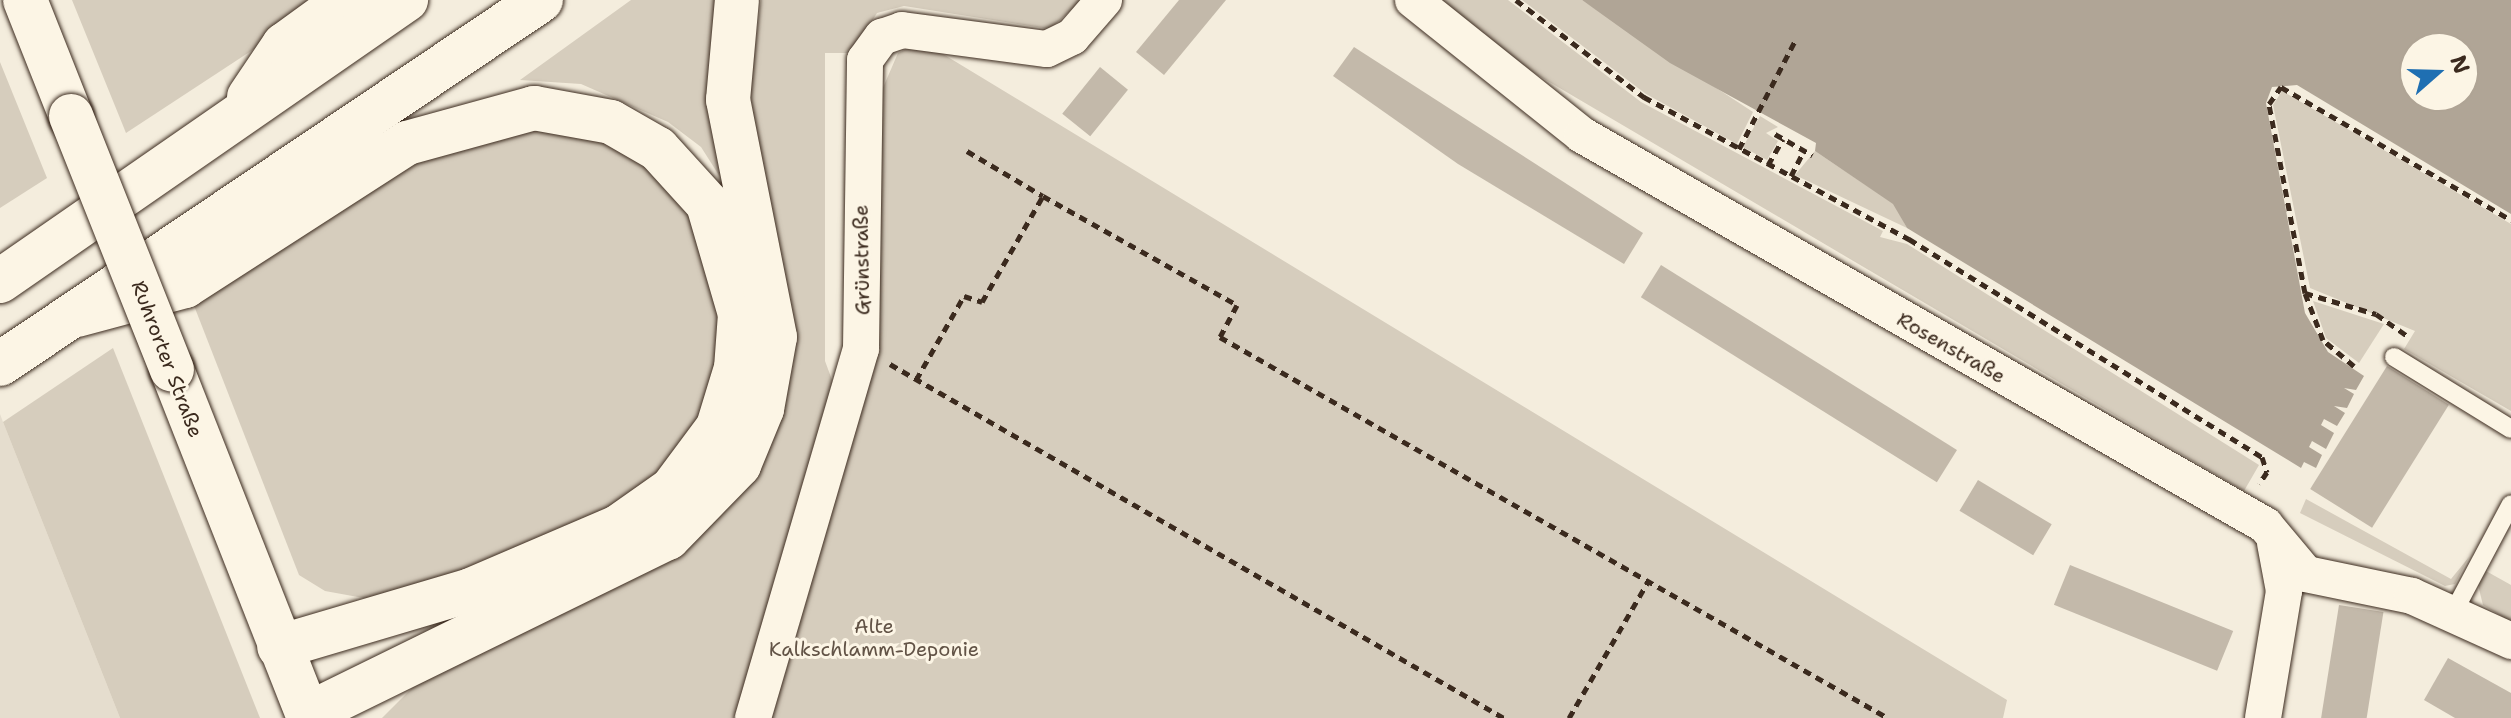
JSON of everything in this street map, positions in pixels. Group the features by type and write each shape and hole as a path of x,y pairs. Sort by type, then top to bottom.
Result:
{"main road":[{"name":"Ruhrorter Straße","path":"25,0 308,716"},
{"path":"237,116 284,45 346,0"},
{"path":"0,281 406,0"},
{"path":"0,364 541,0"},
{"path":"308,716 668,538 739,465 762,409 775,337 728,100 737,0"},
{"path":"77,315 185,286 407,143 534,108 611,122 658,149 708,204 740,314 736,368 718,427 672,489 618,527 471,590 279,647"}],"street":[{"name":"Grünstraße","path":"753,718 861,349 861,82 871,49 902,30 1040,51 1072,37 1104,0"},
{"name":"Rosenstraße","path":"1413,0 1582,135 2241,512 2306,574 2371,583 2453,613 2511,641"},
{"path":"2263,718 2284,591 2274,541"}],"lane":[{"path":"2394,357 2511,429"},
{"path":"2453,613 2511,504"}],"path":[{"path":"1516,0 1644,97 1909,239 2262,457 2267,472 2241,512"},
{"path":"1739,149 1795,41"},
{"path":"2354,366 2323,340 2305,293 2269,104 2281,87 2511,220"},
{"path":"1775,134 1812,155"},
{"path":"1768,165 1783,139"},
{"path":"967,151 1237,305 1220,337 1888,718"},
{"path":"1791,176 1804,151"},
{"path":"916,380 964,296 982,302 1043,196"},
{"path":"2305,293 2402,328"},
{"path":"861,349 1504,718"},
{"path":"1569,718 1649,580"}],"shaded area":[{"path":"1582,0 2511,0 2511,214 2297,85 2272,87 2266,103 2305,313 2328,352 2364,376 2356,390 2344,388 2354,394 2347,408 2334,406 2345,413 2337,426 2324,419 2321,425 2334,433 2326,449 2312,441 2309,447 2322,455 2316,468 2304,462 2301,468 1907,228 1893,204 1815,151 1816,143 1670,63"},
{"path":"0,414 3,422 120,718 0,718"}],"green space":[{"path":"72,0 329,0 126,133"},
{"path":"631,0 719,0 722,180 701,147 668,122 581,84 520,80"},
{"path":"761,0 1082,0 1050,29 904,6 877,13 852,53 825,53 825,361 838,396 737,718 382,718 433,667 678,553 758,156 750,88"},
{"path":"1441,0 1508,0 1641,102 1883,231 1880,237 1907,244 2259,465 2244,491 1529,70"},
{"path":"1522,0 1582,0 1753,112 1737,144 1646,94"},
{"name":"Alte Kalkschlamm-Deponie","path":"911,47 938,51 2007,700 2003,718 767,718 827,519 882,90 898,53"},
{"path":"0,62 47,178 0,208"},
{"path":"2282,91 2511,224 2511,411 2404,349 2415,331 2310,288 2273,105"},
{"path":"1760,116 1778,127 1766,133 1778,141 1767,160 1743,147"},
{"path":"547,129 603,139 657,172 692,214 723,313 719,364 704,416 660,474 609,512 468,574 380,601 325,591 299,575 191,298 407,163 482,138"},
{"path":"1815,151 1894,204 1907,228 1795,175"},
{"path":"2313,301 2384,324 2359,363 2326,338"},
{"path":"113,348 260,718 120,718 3,422"},
{"path":"2306,499 2451,579 2469,557 2455,584 2445,586 2300,513"},
{"path":"2486,571 2511,585 2511,622 2483,605 2478,585"}],"building":[{"path":"1179,0 1226,0 1164,75 1136,52"},
{"path":"1354,47 1643,233 1624,264 1458,164 1333,76"},
{"path":"1100,67 1128,90 1090,136 1062,114"},
{"path":"1661,265 1957,450 1937,482 1641,297"},
{"path":"2387,366 2449,405 2372,528 2310,489"},
{"path":"1978,480 2052,524 2033,555 1959,511"},
{"path":"2070,565 2233,631 2217,671 2054,605"},
{"path":"2339,605 2383,612 2367,718 2321,718"},
{"path":"2448,658 2511,693 2511,718 2455,718 2424,700"}]}
